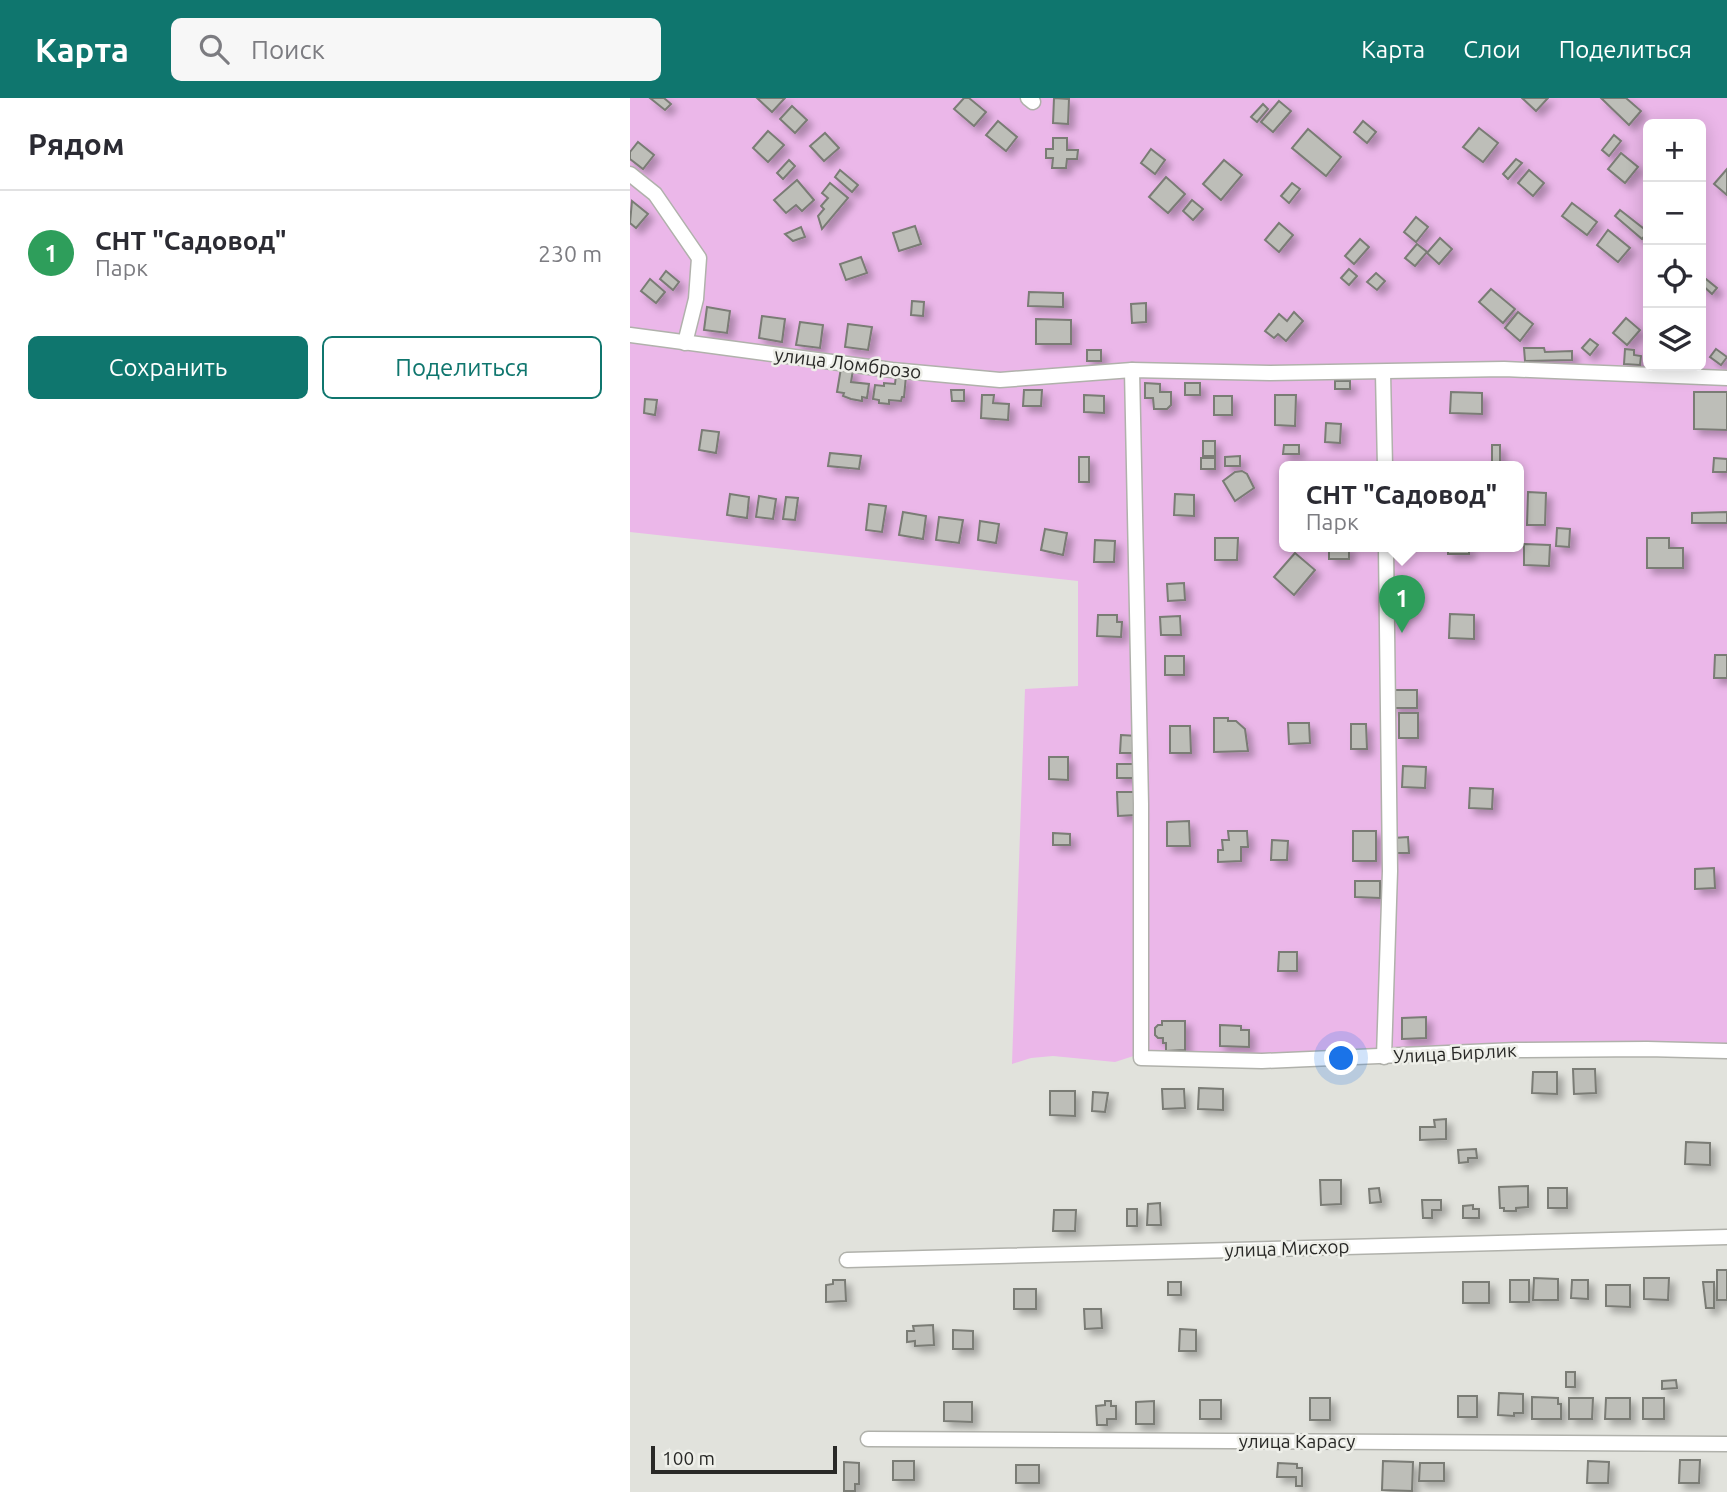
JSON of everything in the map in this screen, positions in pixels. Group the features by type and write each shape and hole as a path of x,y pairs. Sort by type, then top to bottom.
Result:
{"street":[{"path":"630,174 655,194 699,258 696,299 685,343"},
{"name":"улица Ломброзо","path":"630,335 892,370 1000,380 1132,370 1384,373 1504,369 1727,378"},
{"name":"Улица Бирлик","path":"1132,370 1141,804 1141,1058 1262,1061 1516,1050 1727,1051"},
{"path":"1384,373 1385,461"},
{"path":"1384,1057 1390,871 1386,552"},
{"name":"улица Мисхор","path":"847,1260 1727,1237"},
{"name":"улица Карасу","path":"868,1439 1727,1444"}],"shaded area":[{"path":"630,98 1727,98 1727,1047 1511,1045 1255,1054 1149,1051 1115,1062 1053,1056 1031,1058 1012,1064 1025,689 1078,686 1078,581 630,532"}],"building":[{"path":"650,98 664,98 671,104 665,110"},
{"path":"757,98 785,98 772,112"},
{"path":"964,98 969,98 986,112 974,126 954,109"},
{"path":"1054,98 1069,99 1068,124 1053,123"},
{"path":"1522,98 1548,98 1536,111"},
{"path":"1601,98 1626,98 1641,111 1629,125"},
{"path":"1279,101 1291,111 1273,132 1261,122"},
{"path":"1263,104 1268,109 1257,122 1251,117"},
{"path":"792,106 807,120 795,133 780,119"},
{"path":"998,121 1017,137 1006,151 986,135"},
{"path":"1363,121 1376,132 1367,143 1354,132"},
{"path":"1479,128 1498,143 1483,162 1463,147"},
{"path":"1308,129 1341,157 1326,176 1292,148"},
{"path":"768,131 784,145 768,162 753,148"},
{"path":"825,133 839,148 824,161 810,146"},
{"path":"1614,135 1621,141 1609,156 1602,150"},
{"path":"1053,138 1067,138 1067,150 1078,150 1077,159 1067,159 1066,168 1052,168 1053,158 1046,158 1046,149 1053,149"},
{"path":"638,142 654,155 643,169 630,159 630,152"},
{"path":"1151,149 1165,160 1155,174 1141,163"},
{"path":"1621,153 1638,167 1625,183 1608,169"},
{"path":"1516,159 1522,163 1508,179 1503,174"},
{"path":"789,160 795,166 783,179 777,173"},
{"path":"1224,160 1242,175 1221,200 1203,184"},
{"path":"1727,169 1727,195 1714,184"},
{"path":"840,170 858,185 852,192 835,177"},
{"path":"1529,170 1544,183 1533,196 1518,183"},
{"path":"1166,177 1185,194 1168,213 1149,197"},
{"path":"797,180 814,200 802,211 796,205 786,213 774,200"},
{"path":"830,183 848,198 822,229 818,216 824,209 821,206 828,198 822,193"},
{"path":"1292,183 1300,189 1289,203 1281,196"},
{"path":"1192,200 1203,209 1193,220 1183,211"},
{"path":"632,201 648,214 636,228 630,223"},
{"path":"1572,203 1597,222 1587,235 1562,216"},
{"path":"1620,210 1643,228 1643,238 1642,239 1615,216"},
{"path":"1416,217 1428,227 1416,242 1404,232"},
{"path":"1279,223 1293,235 1279,252 1265,240"},
{"path":"915,226 921,244 899,251 893,233"},
{"path":"801,227 805,237 793,241 785,234"},
{"path":"1608,230 1630,248 1618,262 1597,245"},
{"path":"1440,238 1452,249 1439,264 1427,253"},
{"path":"1360,239 1369,247 1354,264 1345,256"},
{"path":"1417,244 1427,252 1415,266 1405,258"},
{"path":"861,257 867,273 846,280 840,264"},
{"path":"1349,269 1357,276 1349,285 1341,278"},
{"path":"666,271 679,282 673,290 660,279"},
{"path":"1376,273 1385,281 1377,290 1367,282"},
{"path":"650,279 665,292 656,303 641,291"},
{"path":"1706,279 1717,288 1712,294 1706,289"},
{"path":"1491,289 1515,309 1503,323 1479,302"},
{"path":"1029,292 1063,293 1063,307 1028,306"},
{"path":"912,301 924,302 923,316 911,315"},
{"path":"1146,303 1146,322 1132,323 1131,304"},
{"path":"707,307 730,311 727,333 704,330"},
{"path":"1294,312 1303,321 1286,341 1278,334 1274,338 1265,331 1279,314 1287,321"},
{"path":"1518,312 1533,324 1520,341 1505,328"},
{"path":"762,316 785,319 782,342 759,338"},
{"path":"1626,318 1640,330 1627,345 1613,333"},
{"path":"1036,319 1071,320 1071,344 1036,344"},
{"path":"800,322 823,325 820,348 796,345"},
{"path":"848,324 872,327 868,350 845,347"},
{"path":"1590,339 1598,345 1590,355 1582,348"},
{"path":"1524,348 1544,348 1545,352 1572,351 1572,360 1525,361"},
{"path":"1625,349 1634,350 1634,355 1641,356 1640,365 1624,364"},
{"path":"1716,349 1727,357 1721,365 1710,357"},
{"path":"1087,350 1101,350 1101,361 1087,361"},
{"path":"841,368 853,370 851,382 869,384 867,398 862,397 862,401 851,399 843,396 844,393 837,392"},
{"path":"896,375 906,376 904,397 901,401 889,400 889,404 873,399 875,385 895,384"},
{"path":"1335,381 1350,381 1350,389 1335,389"},
{"path":"1145,383 1160,384 1160,392 1171,392 1171,405 1167,409 1154,409 1153,398 1145,398"},
{"path":"1185,383 1200,383 1200,395 1185,395"},
{"path":"951,390 964,390 964,401 952,401"},
{"path":"1024,390 1042,390 1041,406 1023,406"},
{"path":"1451,392 1482,393 1482,414 1450,413"},
{"path":"1694,392 1727,392 1727,430 1694,429"},
{"path":"982,395 994,395 993,403 1009,404 1008,420 981,418"},
{"path":"1084,395 1104,396 1104,413 1084,412"},
{"path":"1275,395 1296,395 1295,426 1275,425"},
{"path":"1214,396 1232,396 1232,415 1214,415"},
{"path":"645,399 657,400 655,415 644,413"},
{"path":"1326,423 1341,424 1340,443 1325,442"},
{"path":"702,430 719,432 716,453 699,450"},
{"path":"1203,441 1215,441 1215,456 1203,456"},
{"path":"1284,445 1299,445 1299,454 1283,454"},
{"path":"1492,445 1500,445 1500,461 1492,461"},
{"path":"830,453 861,456 859,469 828,466"},
{"path":"1240,456 1240,466 1225,466 1225,457"},
{"path":"1079,457 1089,457 1089,482 1079,482"},
{"path":"1201,458 1215,458 1215,469 1201,469"},
{"path":"1714,458 1727,459 1727,472 1713,472"},
{"path":"1242,471 1247,474 1254,488 1235,501 1223,481 1235,472"},
{"path":"1528,492 1546,493 1545,525 1527,525"},
{"path":"730,494 749,497 747,518 727,515"},
{"path":"1175,494 1194,495 1194,516 1174,515"},
{"path":"759,496 776,499 773,519 756,517"},
{"path":"786,497 798,498 795,520 783,519"},
{"path":"869,504 886,506 882,532 866,530"},
{"path":"903,512 926,516 923,539 899,535"},
{"path":"1727,512 1727,523 1692,523 1692,513"},
{"path":"939,517 963,520 959,543 936,540"},
{"path":"980,521 999,524 996,543 978,540"},
{"path":"1557,528 1570,529 1569,547 1556,546"},
{"path":"1045,529 1067,533 1063,555 1041,550"},
{"path":"1215,538 1238,538 1237,560 1215,560"},
{"path":"1647,538 1669,538 1669,548 1683,548 1683,568 1647,568"},
{"path":"1095,540 1115,541 1114,562 1094,562"},
{"path":"1524,544 1550,545 1549,566 1524,565"},
{"path":"1329,552 1349,552 1349,559 1329,559"},
{"path":"1448,552 1469,552 1469,554"},
{"path":"1295,553 1315,570 1294,595 1274,577"},
{"path":"1184,583 1185,600 1168,601 1167,584"},
{"path":"1450,614 1474,615 1474,639 1449,638"},
{"path":"1098,615 1117,615 1117,622 1122,622 1121,637 1097,636"},
{"path":"1180,616 1181,635 1161,635 1160,617"},
{"path":"1715,655 1727,655 1727,678 1714,678"},
{"path":"1165,656 1184,656 1184,675 1165,675"},
{"path":"1392,690 1417,690 1417,708 1392,708"},
{"path":"1399,713 1418,713 1418,738 1399,738"},
{"path":"1214,718 1228,718 1228,721 1236,721 1245,729 1248,751 1214,752"},
{"path":"1288,723 1309,723 1310,743 1289,744"},
{"path":"1351,724 1366,724 1367,749 1351,749"},
{"path":"1170,726 1190,726 1191,753 1170,753"},
{"path":"1121,735 1137,736 1137,753 1120,753"},
{"path":"1049,757 1068,757 1068,780 1049,779"},
{"path":"1117,764 1136,764 1136,778 1117,778"},
{"path":"1403,766 1426,767 1425,788 1402,787"},
{"path":"1470,788 1493,789 1492,809 1469,808"},
{"path":"1117,792 1135,792 1136,815 1118,816"},
{"path":"1189,821 1190,846 1167,846 1167,822"},
{"path":"1228,831 1247,831 1248,847 1241,847 1241,861 1218,862 1218,850 1223,850 1222,840 1229,840"},
{"path":"1353,831 1376,831 1376,861 1353,861"},
{"path":"1053,833 1070,834 1070,845 1053,845"},
{"path":"1408,837 1409,853 1393,853 1393,838"},
{"path":"1272,840 1288,841 1287,860 1271,860"},
{"path":"1714,868 1715,888 1695,889 1695,869"},
{"path":"1355,881 1380,881 1380,898 1355,897"},
{"path":"1279,952 1297,952 1297,971 1278,971"},
{"path":"1426,1017 1426,1038 1402,1039 1402,1018"},
{"path":"1162,1021 1185,1021 1185,1050 1166,1051 1163,1038 1155,1035 1155,1028 1162,1025"},
{"path":"1220,1025 1241,1026 1241,1030 1249,1030 1249,1047 1220,1046"},
{"path":"1573,1069 1595,1069 1596,1093 1574,1094"},
{"path":"1533,1072 1557,1072 1557,1094 1532,1093"},
{"path":"1199,1088 1223,1089 1223,1110 1198,1109"},
{"path":"1162,1089 1184,1089 1185,1108 1163,1109"},
{"path":"1050,1091 1075,1091 1075,1116 1050,1115"},
{"path":"1093,1092 1108,1093 1105,1112 1092,1111"},
{"path":"1446,1119 1446,1139 1420,1140 1420,1127 1435,1127 1434,1120"},
{"path":"1686,1142 1710,1143 1710,1165 1685,1164"},
{"path":"1476,1149 1477,1158 1468,1158 1468,1162 1459,1163 1458,1150"},
{"path":"1320,1180 1341,1180 1341,1204 1321,1205"},
{"path":"1528,1186 1528,1207 1516,1208 1516,1211 1504,1211 1504,1208 1500,1208 1499,1187"},
{"path":"1379,1188 1381,1202 1370,1203 1369,1189"},
{"path":"1548,1188 1567,1188 1567,1208 1548,1208"},
{"path":"1422,1200 1441,1200 1441,1210 1432,1210 1432,1218 1423,1218"},
{"path":"1160,1203 1161,1225 1147,1225 1148,1204"},
{"path":"1473,1205 1473,1209 1479,1209 1479,1218 1463,1218 1463,1206"},
{"path":"1127,1209 1137,1209 1137,1226 1127,1226"},
{"path":"1054,1210 1076,1210 1075,1231 1053,1231"},
{"path":"1717,1270 1727,1270 1727,1300 1717,1300"},
{"path":"1534,1278 1558,1279 1558,1300 1533,1300"},
{"path":"1644,1278 1669,1278 1668,1300 1644,1299"},
{"path":"833,1280 845,1280 846,1301 826,1302 826,1285 833,1284"},
{"path":"1510,1280 1529,1280 1529,1302 1510,1302"},
{"path":"1572,1280 1588,1280 1588,1299 1571,1298"},
{"path":"1168,1282 1181,1282 1181,1295 1168,1295"},
{"path":"1463,1282 1489,1282 1489,1303 1463,1303"},
{"path":"1703,1282 1714,1282 1714,1308 1706,1308"},
{"path":"1606,1285 1630,1285 1630,1307 1606,1306"},
{"path":"1014,1289 1036,1289 1036,1309 1014,1309"},
{"path":"1084,1309 1101,1309 1102,1328 1085,1329"},
{"path":"933,1325 934,1345 915,1346 915,1341 907,1342 907,1331 914,1331 913,1326"},
{"path":"1180,1329 1196,1330 1196,1351 1179,1351"},
{"path":"953,1330 973,1331 973,1349 953,1349"},
{"path":"1566,1372 1575,1372 1575,1387 1566,1387"},
{"path":"1676,1380 1677,1388 1662,1389 1662,1381"},
{"path":"1499,1393 1523,1394 1523,1413 1514,1413 1514,1416 1498,1415"},
{"path":"1458,1396 1477,1396 1477,1417 1458,1417"},
{"path":"1532,1397 1558,1398 1558,1404 1561,1404 1561,1419 1532,1419"},
{"path":"1310,1398 1330,1398 1330,1420 1310,1420"},
{"path":"1569,1398 1593,1398 1592,1419 1569,1419"},
{"path":"1606,1398 1630,1398 1630,1419 1605,1419"},
{"path":"1643,1398 1664,1398 1664,1419 1643,1419"},
{"path":"1200,1400 1221,1400 1221,1419 1200,1419"},
{"path":"1105,1401 1111,1401 1111,1406 1116,1406 1116,1419 1107,1419 1107,1425 1097,1425 1096,1406 1105,1405"},
{"path":"1154,1401 1154,1424 1136,1424 1136,1402"},
{"path":"944,1402 972,1402 972,1422 944,1421"},
{"path":"1680,1460 1700,1460 1699,1483 1679,1483"},
{"path":"893,1461 914,1461 914,1480 893,1480"},
{"path":"1383,1461 1413,1462 1412,1491 1382,1490"},
{"path":"1588,1461 1609,1462 1608,1483 1587,1483"},
{"path":"844,1462 859,1463 859,1484 855,1484 855,1491 844,1491"},
{"path":"1278,1463 1297,1464 1297,1468 1302,1468 1302,1486 1296,1486 1296,1477 1277,1477"},
{"path":"1420,1463 1444,1463 1444,1481 1419,1481"},
{"path":"1016,1465 1039,1465 1039,1483 1016,1483"}],"place":[{"name":"СНТ \"Садовод\"","path":"1402,633"}]}
